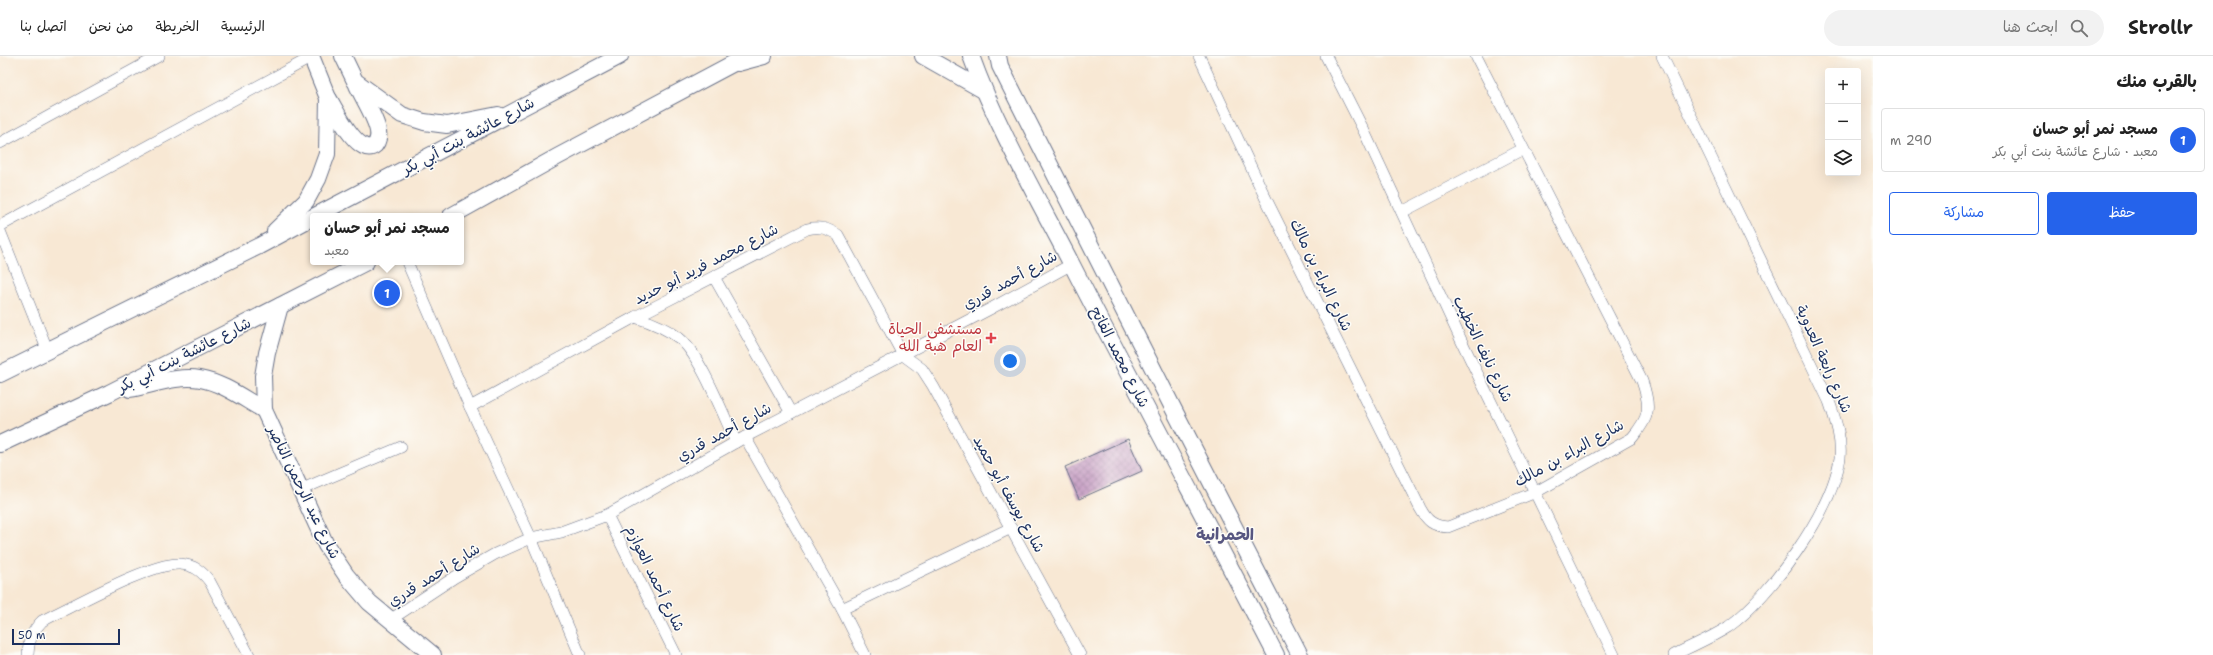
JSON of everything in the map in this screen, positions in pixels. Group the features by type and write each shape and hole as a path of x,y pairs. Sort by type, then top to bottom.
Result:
{"main road":[{"path":"311,57 328,98 353,139 364,147 370,148 375,145 378,139 378,129 343,56"},
{"name":"شارع عائشة بنت أبي بكر","path":"320,213 620,56"},
{"path":"456,213 556,157 747,56"},
{"path":"732,65 764,56"},
{"path":"923,56 984,90"},
{"name":"شارع محمد الفاتح","path":"971,56 984,90 1072,264 1276,655"},
{"name":"شارع محمد الفاتح","path":"998,56 1000,66 1174,412 1300,655"},
{"path":"355,81 402,115 424,122 447,125 513,112"},
{"path":"259,246 306,201 318,179 327,154 328,98"},
{"name":"شارع عائشة بنت أبي بكر","path":"0,374 47,349 259,246 310,218"},
{"name":"شارع عائشة بنت أبي بكر","path":"0,444 110,393 360,265"},
{"name":"شارع عبد الرحمن الناصر","path":"280,306 263,376 264,410 326,545 346,575 369,602 433,655"},
{"name":"شارع عبد الرحمن الناصر","path":"110,393 183,378 200,379 217,384 264,410"}],"street":[{"path":"0,142 160,56"},
{"name":"شارع البراء بن مالك","path":"1199,56 1265,197 1424,515 1430,522 1438,526 1448,527 1536,492 1632,438 1643,425 1648,412 1648,400 1642,382 1476,56"},
{"name":"شارع نايف الخطيب","path":"1326,56 1402,212 1461,340 1614,655"},
{"name":"شارع رابعة العدوية","path":"1662,56 1830,401 1838,430 1840,457 1834,481 1812,529 1770,586 1751,608 1727,627 1674,655"},
{"path":"0,226 311,57"},
{"path":"1402,212 1523,150"},
{"name":"شارع محمد فريد أبو حديد","path":"470,407 635,317 807,229 818,227 828,229 838,235 903,355"},
{"path":"0,231 47,349"},
{"name":"شارع أحمد قدري","path":"390,620 455,577 495,554 531,538 560,532 607,515 791,413 903,355 1072,264"},
{"path":"408,265 470,407 531,538 580,655"},
{"path":"714,277 791,413"},
{"path":"635,317 666,330 681,339 693,353 741,440 842,609 865,655"},
{"name":"شارع يوسف أبو حميد","path":"903,355 922,369 933,386 1080,655"},
{"path":"300,490 401,448"},
{"name":"شارع أحمد العوازم","path":"607,515 676,655"},
{"path":"842,609 1011,528"},
{"path":"28,655 30,640 36,627 42,621 139,574 159,567 179,564 194,567 203,573 210,582 249,655"}],"building":[{"path":"1128,439 1142,471 1079,499 1065,467"}],"place":[{"name":"مسجد نمر أبو حسان","path":"387,293"},
{"name":"مستشفى الحياة العام هبة الله","path":"991,338"}],"district":[{"name":"الحمرانية","path":"1225,534"}]}
